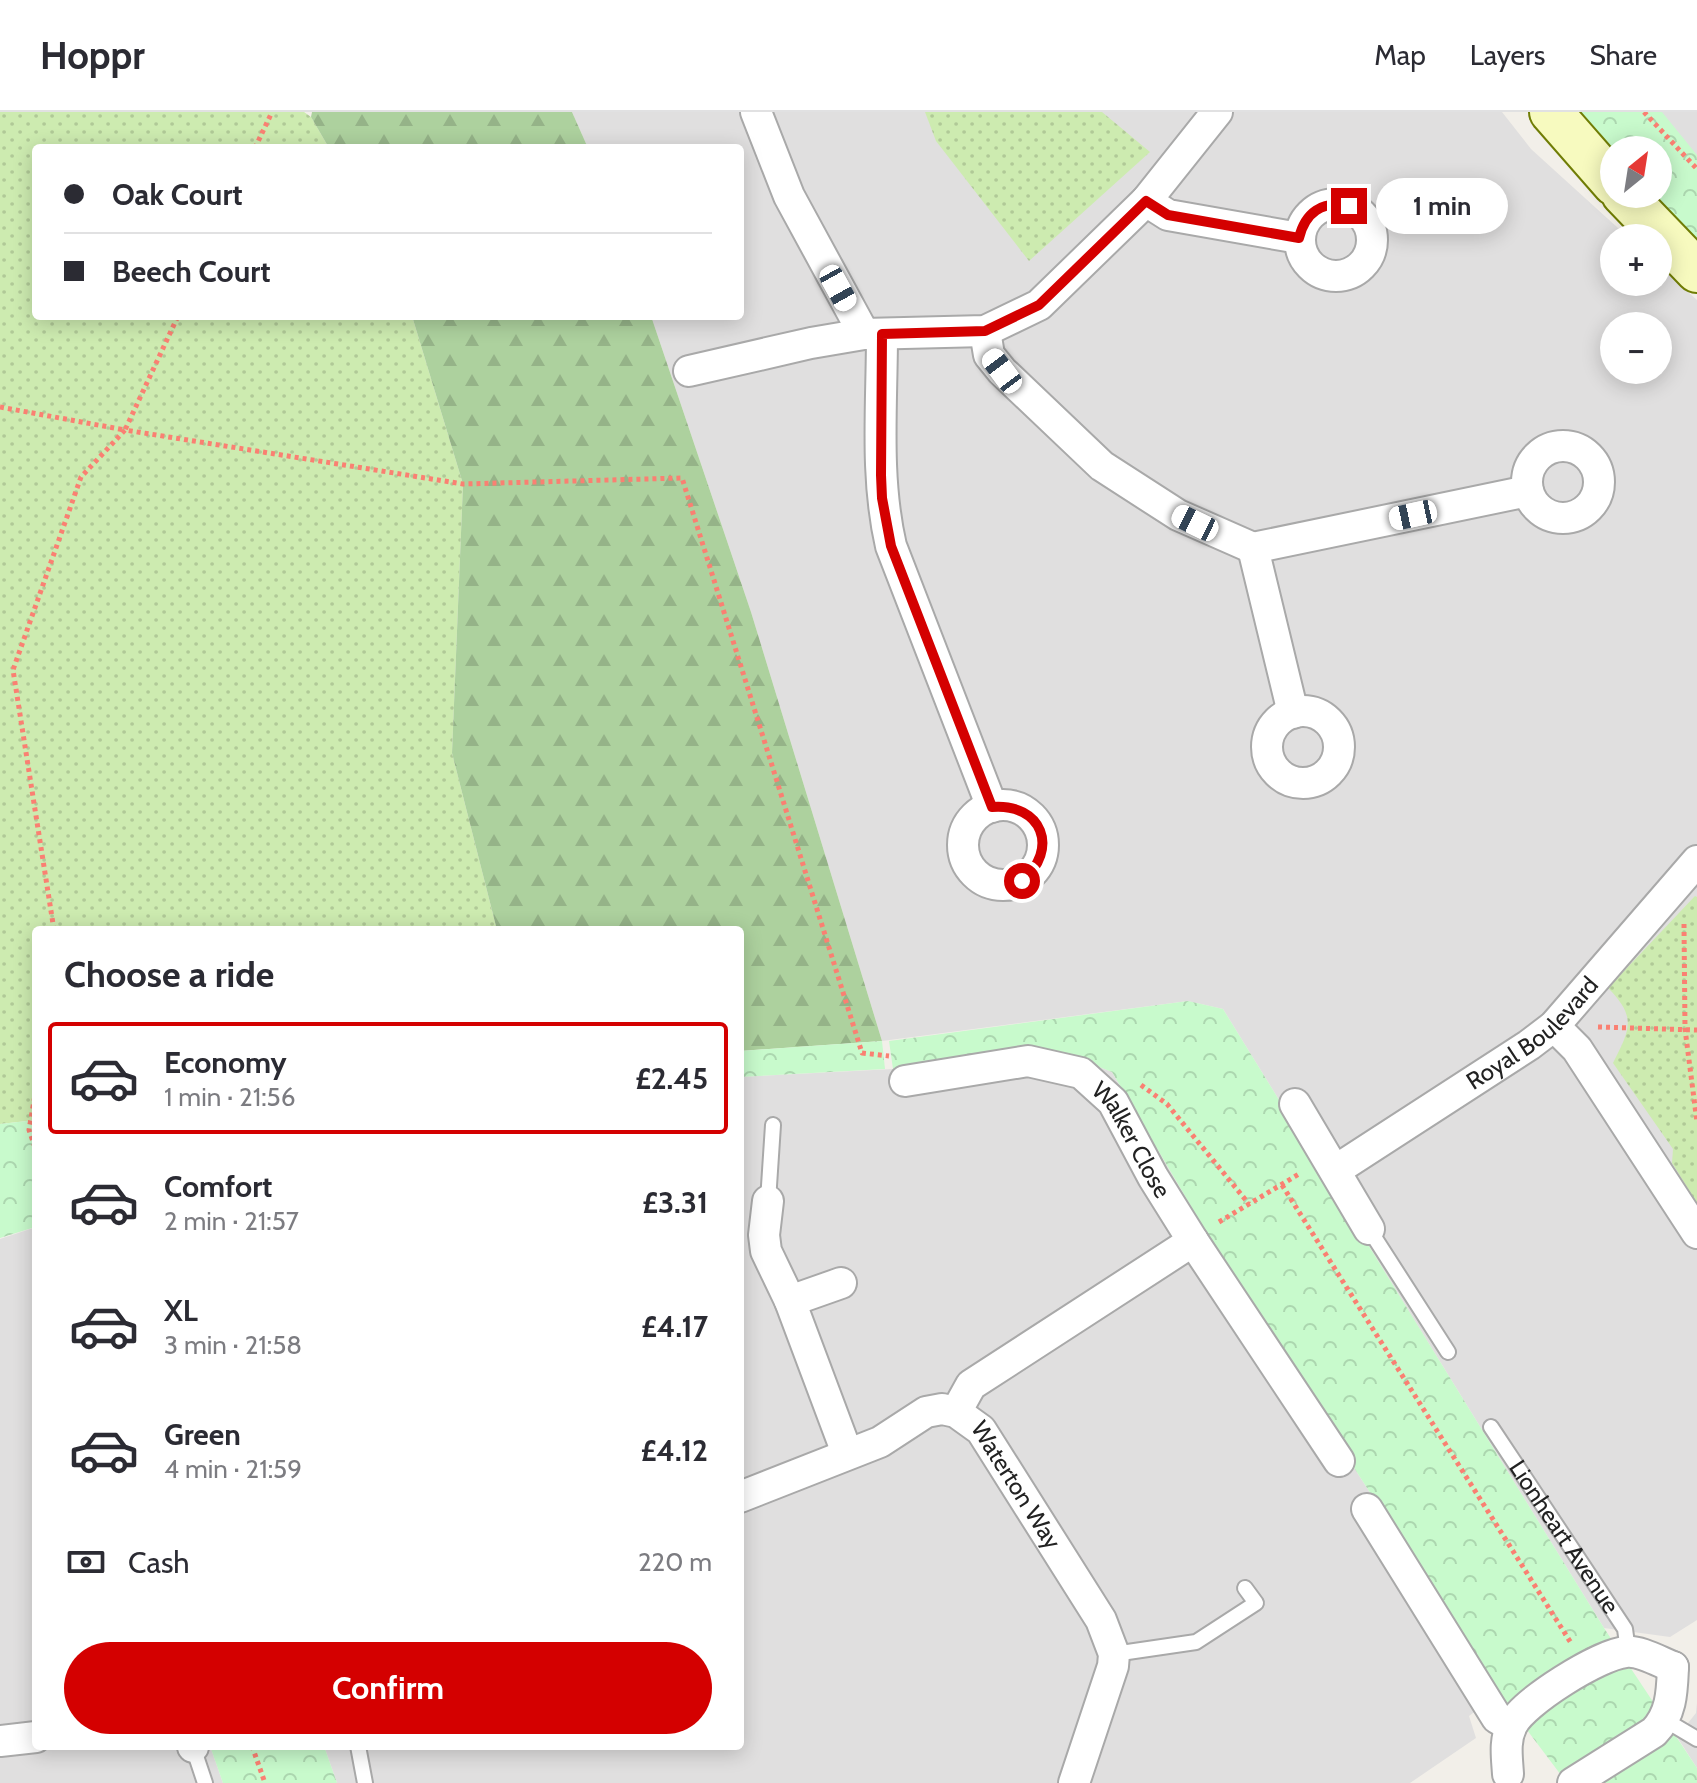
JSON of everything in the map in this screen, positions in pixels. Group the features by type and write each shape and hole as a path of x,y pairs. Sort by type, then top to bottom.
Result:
{"street":[{"path":"756,112 789,196 873,334 882,498 891,546 992,807"},
{"path":"689,371 811,343 873,334 985,331 1039,305 1146,201 1217,112"},
{"path":"1551,112 1600,168"},
{"path":"1146,201 1168,215 1299,238"},
{"path":"1636,208 1697,271"},
{"path":"985,331 989,355 1002,371 1102,466 1178,515 1253,548 1528,491"},
{"path":"1253,548 1293,713"},
{"name":"Royal Boulevard","path":"1331,1163 1529,1045 1554,1026 1693,873"},
{"path":"1554,1026 1577,1049 1697,1233"},
{"name":"Walker Close","path":"904,1069 1028,1061 1081,1073 1113,1102 1153,1177 1193,1241 1339,1461"},
{"path":"1295,1104 1369,1229"},
{"path":"768,1201 764,1235 766,1251 790,1301 847,1453"},
{"path":"956,1412 971,1385 1193,1241"},
{"path":"790,1301 841,1283"},
{"name":"Waterton Way","path":"744,1495 880,1442 926,1412 942,1409 956,1412 981,1430 1101,1620 1114,1654"},
{"path":"1367,1509 1497,1718 1511,1726"},
{"path":"1511,1780 1505,1744 1511,1726 1523,1708 1601,1659 1628,1651 1685,1659 1665,1720 1654,1732 1573,1783"},
{"path":"1074,1783 1109,1680 1114,1654"},
{"path":"0,1741 32,1737"}],"lane":[{"path":"768,1201 773,1125"},
{"path":"1369,1229 1448,1352"},
{"name":"Lionheart Avenue","path":"1491,1427 1625,1629 1628,1651"},
{"path":"1114,1654 1196,1642 1256,1603 1245,1588"},
{"path":"1665,1720 1697,1739"},
{"path":"194,1750 205,1783"},
{"path":"359,1750 365,1783"}],"path":[{"path":"257,144 272,112"},
{"path":"1644,112 1697,169"},
{"path":"53,926 13,670 81,477 125,430 176,320"},
{"path":"0,407 463,484 682,478 862,1053 904,1069"},
{"path":"1693,873 1684,950 1685,1029 1697,1122"},
{"path":"1554,1026 1697,1030"},
{"path":"1133,1079 1167,1104 1249,1204"},
{"path":"32,1112 29,1130 32,1139"},
{"path":"1193,1241 1282,1185 1331,1163"},
{"path":"1282,1185 1586,1668"},
{"path":"253,1750 265,1783"}],"shaded area":[{"path":"572,112 1502,112 1531,149 1614,224 1600,224 1600,296 1672,296 1672,278 1697,300 1697,1620 1670,1637 1604,1628 1223,1009 1188,1001 882,1041 751,612 652,320 744,320 744,144 586,144"},
{"path":"1656,112 1697,112 1697,157"},
{"path":"1061,1052 1112,1072 1248,1303 1499,1693 1469,1716 1476,1738 1410,1783 337,1783 325,1750 744,1750 744,1077 893,1069"},
{"path":"32,1228 32,1750 211,1750 223,1783 0,1783 0,1239"},
{"path":"1697,1703 1697,1768 1677,1737 1696,1713"}],"green space":[{"path":"0,112 304,112 311,117 327,144 32,144 32,320 413,320 463,484 452,753 496,926 32,926 32,1120 0,1124"},
{"path":"312,112 572,112 586,144 327,144 311,117"},
{"path":"925,112 1102,112 1150,152 1029,261 936,141"},
{"path":"1567,112 1662,112 1697,155 1697,247 1659,208 1672,208 1672,136 1600,136 1600,146"},
{"path":"413,320 652,320 751,612 882,1041 744,1051 744,926 496,926 452,753 463,484"},
{"path":"1695,896 1697,1203 1672,1163 1673,1149 1613,1063 1628,1024 1623,1007 1608,988"},
{"path":"1188,1001 1223,1009 1604,1628 1697,1768 1697,1783 1567,1783 1499,1693 1248,1303 1112,1072 1061,1052 893,1069 889,1041"},
{"path":"882,1041 885,1069 744,1077 744,1051"},
{"path":"32,1120 32,1228 0,1238 0,1124"},
{"path":"211,1750 325,1750 337,1783 223,1783"}],"route":[{"path":"1022,881 1034,870 1042,855 1042,838 1036,823 1024,811 1008,806 992,807 891,546 881,475 882,334 985,331 1039,305 1146,201 1168,215 1299,238 1307,217 1316,210 1326,205 1349,206"}]}
